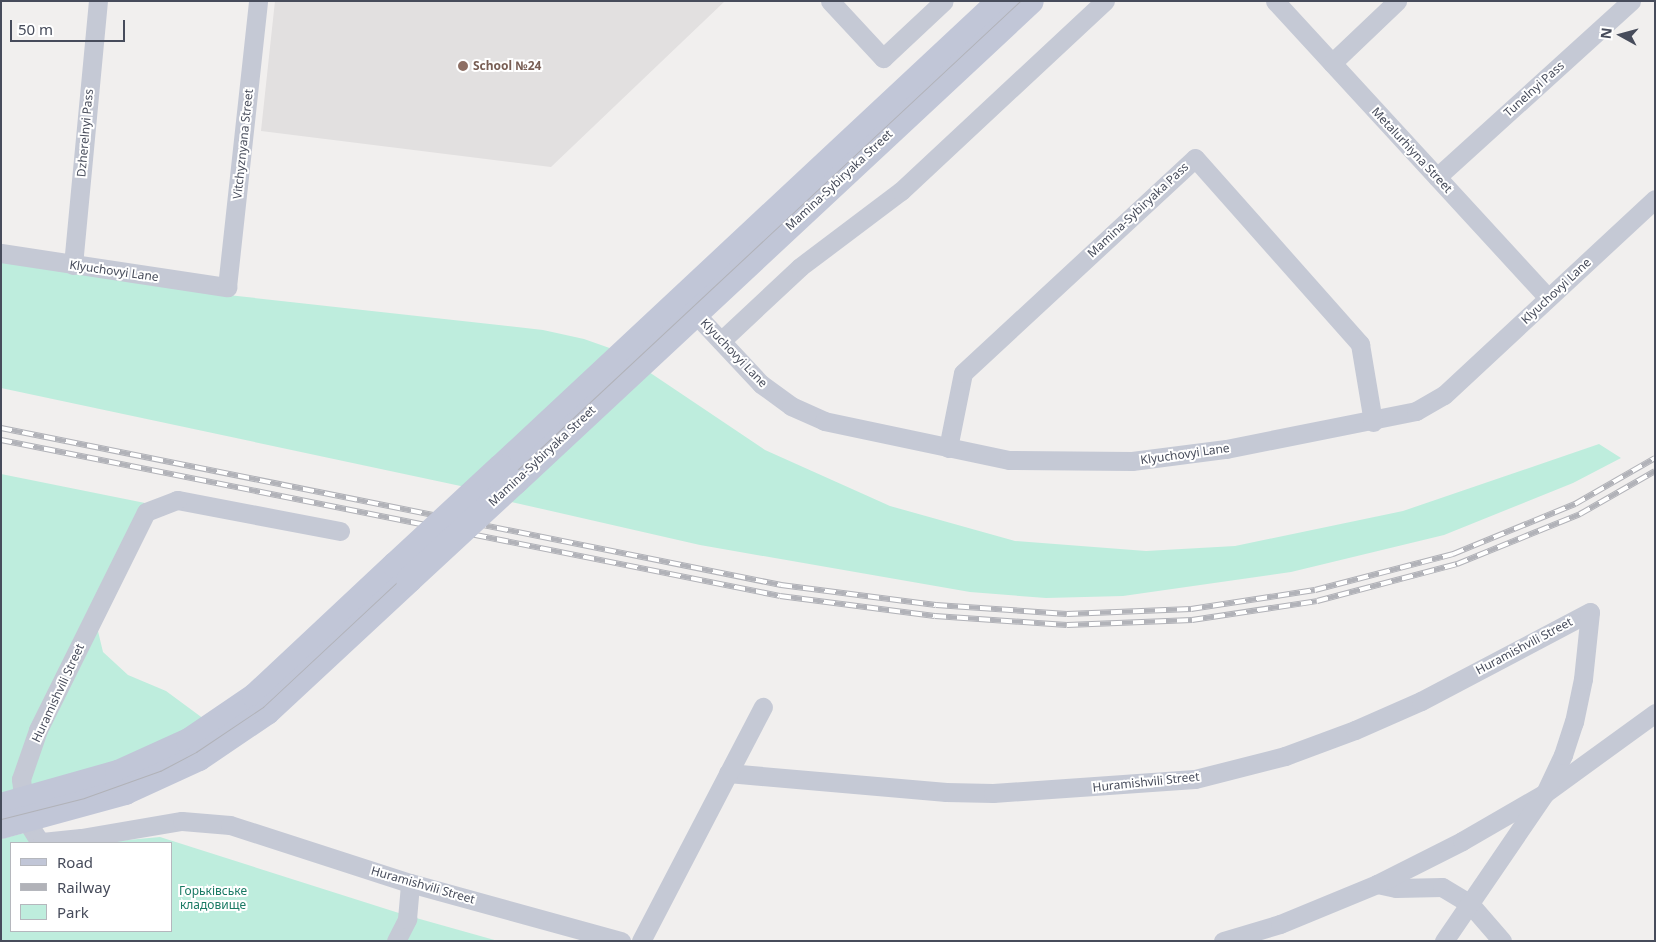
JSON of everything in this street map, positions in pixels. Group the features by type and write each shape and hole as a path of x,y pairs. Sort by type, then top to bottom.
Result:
{"main road":[{"name":"Mamina-Sybiryaka Street","path":"689,306 1000,1"},
{"name":"Mamina-Sybiryaka Street","path":"13,813 118,774 181,745 223,720 261,691 402,572 689,306 1030,1"}],"street":[{"name":"Dzherelnyi Pass","path":"73,264 98,1"},
{"name":"Vitchyznyana Street","path":"227,287 258,1"},
{"path":"830,1 883,58 944,1"},
{"path":"721,341 800,267 902,191 1105,1"},
{"name":"Metalurhiyna Street","path":"1275,1 1548,298"},
{"path":"1332,63 1398,1"},
{"name":"Tunelnyi Pass","path":"1437,177 1630,1"},
{"name":"Mamina-Sybiryaka Pass","path":"948,448 963,373 1195,158 1360,344 1373,422"},
{"name":"Klyuchovyi Lane","path":"689,306 761,384 791,406 824,421 1009,460 1132,461 1226,449 1373,422 1416,411 1444,395 1655,199"},
{"name":"Klyuchovyi Lane","path":"1,253 227,287"},
{"name":"Huramishvili Street","path":"340,531 177,500 146,512 38,730 21,779 13,813 42,842 182,821 207,821 230,825 410,883 621,941"},
{"name":"Huramishvili Street","path":"728,773 946,792 993,793 1195,779 1285,756 1355,730 1421,701 1590,612 1574,722 1563,755 1545,793"},
{"path":"642,941 763,707"},
{"path":"1223,941 1280,924 1377,884 1545,793 1655,713"},
{"path":"1444,941 1545,793"},
{"path":"396,941 407,919 410,883"},
{"path":"1377,884 1396,888 1442,888 1470,904 1502,941"}],"shaded area":[{"name":"School №24","path":"275,1 725,1 551,167 261,131"}],"green space":[{"path":"1,259 228,295 543,330 584,339 618,351 470,488 1,388"},
{"path":"643,368 765,450 890,506 1015,541 1146,551 1235,546 1403,511 1599,444 1621,458 1573,483 1444,535 1291,572 1123,596 1046,598 970,592 700,545 503,500"},
{"path":"1,474 150,504 97,627 103,652 128,675 166,691 208,722 152,753 1,799"},
{"name":"Горьківське кладовище","path":"32,831 50,842 10,842 10,932 172,932 172,842 106,842 160,837 402,914 498,941 1,941 1,839"}],"tram line":[{"path":"1,819 84,798 160,771 196,752 263,707 1020,1"}],"railway":[{"path":"1,428 781,585 936,605 1067,614 1191,609 1315,590 1453,554 1575,504 1655,458"},
{"path":"1,440 780,596 935,616 1067,625 1192,620 1317,601 1457,564 1580,514 1655,471"}],"place":[{"name":"School №24","path":"463,66"}]}
